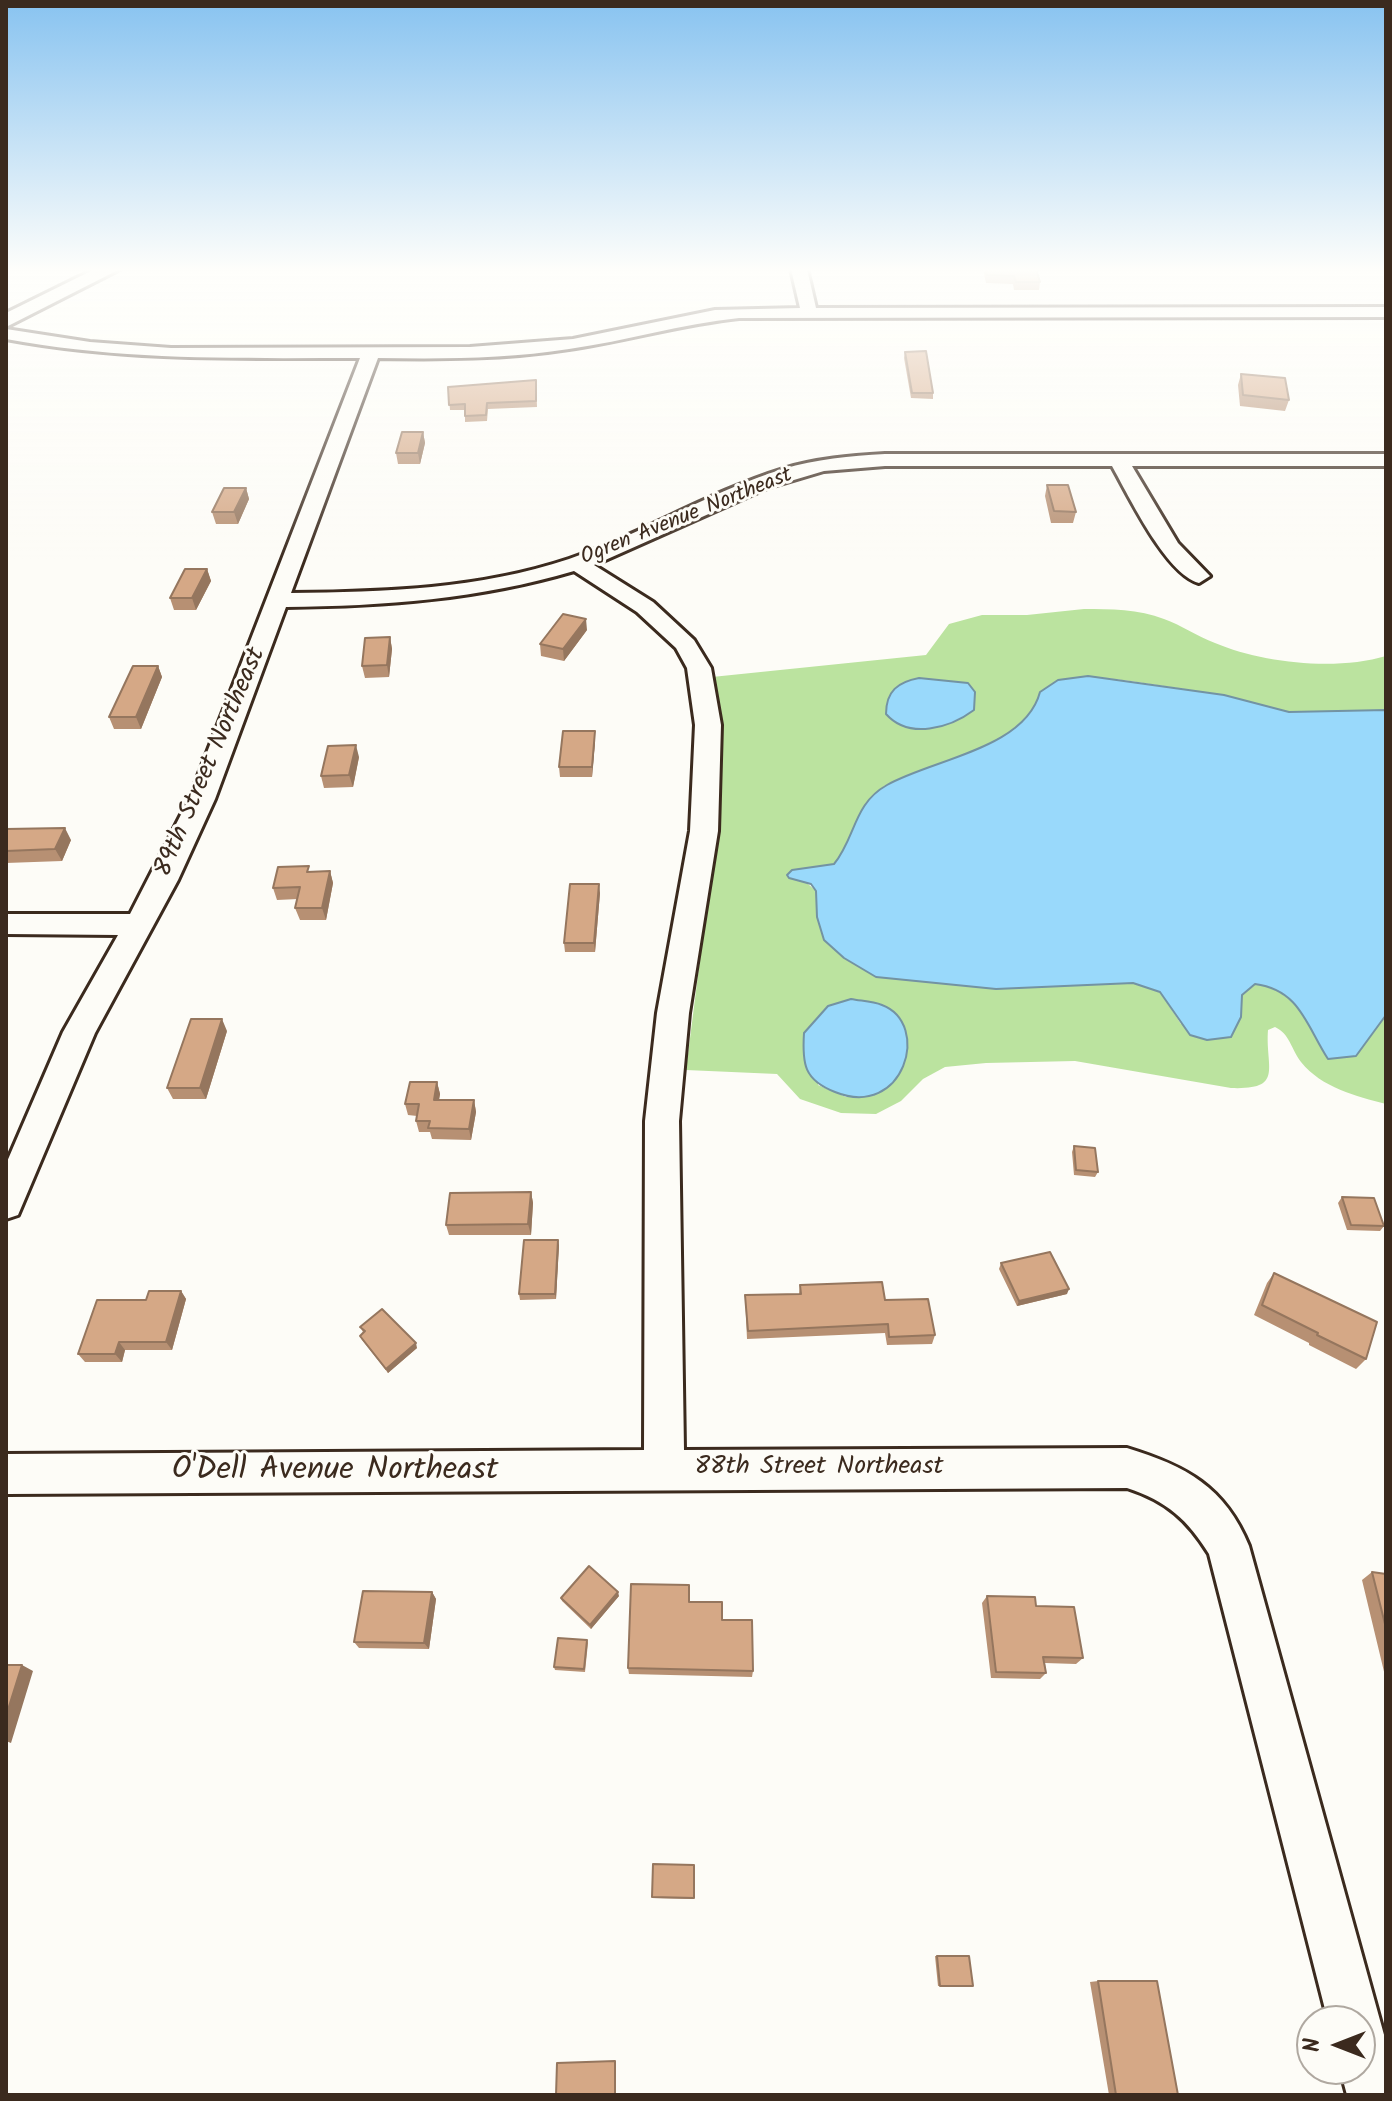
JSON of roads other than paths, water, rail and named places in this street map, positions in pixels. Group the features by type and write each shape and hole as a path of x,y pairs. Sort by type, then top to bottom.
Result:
{"street":[{"name":"89th Street Northeast","path":"6,1204 79,1032 164,880 202,799 366,367"},
{"path":"1118,459 1169,547 1199,576"},
{"name":"Ogren Avenue Northeast","path":"279,600 422,597 512,583 578,564 765,483 824,466 885,460 1386,460"},
{"name":"88th Street Northeast","path":"578,564 645,607 686,645 699,668 708,725 704,831 673,1013 662,1121 664,1470 1127,1468 1155,1477 1205,1509 1228,1546 1350,2005"},
{"path":"6,924 138,925"},
{"name":"O'Dell Avenue Northeast","path":"6,1474 664,1470"}],"water":[{"path":"1088,676 1224,695 1289,712 1386,710 1386,1015 1356,1056 1328,1059 1292,1001 1282,993 1255,984 1242,995 1241,1017 1231,1037 1207,1040 1190,1035 1160,992 1133,983 996,989 876,977 844,958 824,940 817,917 816,891 811,884 789,878 787,875 792,870 834,864 867,802 887,785 997,740 1016,727 1031,711 1040,692 1058,680"},
{"path":"919,678 968,683 975,692 974,710 953,722 930,728 906,727 895,722 886,714 888,699 899,685"},
{"path":"851,999 882,1005 897,1015 905,1031 907,1048 903,1066 893,1082 878,1093 859,1097 835,1092 817,1082 807,1070 804,1054 804,1033 828,1006"}]}
